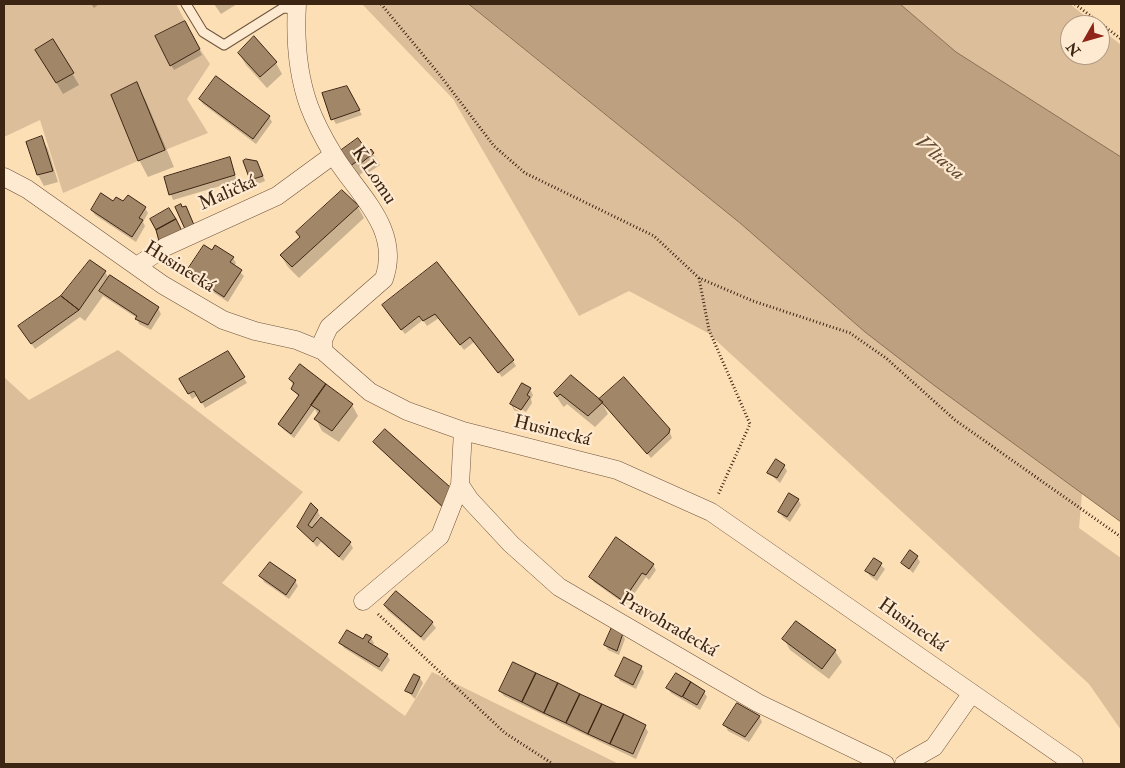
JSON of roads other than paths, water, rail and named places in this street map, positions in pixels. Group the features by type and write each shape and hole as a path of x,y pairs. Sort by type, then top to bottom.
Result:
{"street":[{"name":"K Lomu","path":"296,6 299,73 310,107 333,155 372,207 386,236 388,268 384,279 329,327 323,340 323,351"},
{"name":"Maličká","path":"136,266 165,247 278,196 333,155"},
{"name":"Husinecká","path":"4,177 27,189 163,285 223,320 255,331 296,340 323,351 370,392 406,411 463,431 617,470 711,512 1074,764"},
{"path":"363,601 440,536 460,485 463,431"},
{"name":"Pravohradecká","path":"460,485 470,500 511,544 559,587 758,703 885,764"},
{"path":"904,764 934,747 972,693"}],"lane":[{"path":"186,4 203,32 224,45 283,8 296,6"}],"water":[{"name":"Vltava","path":"469,4 900,4 956,52 1121,157 1121,522 935,386 865,332 740,223"}]}
